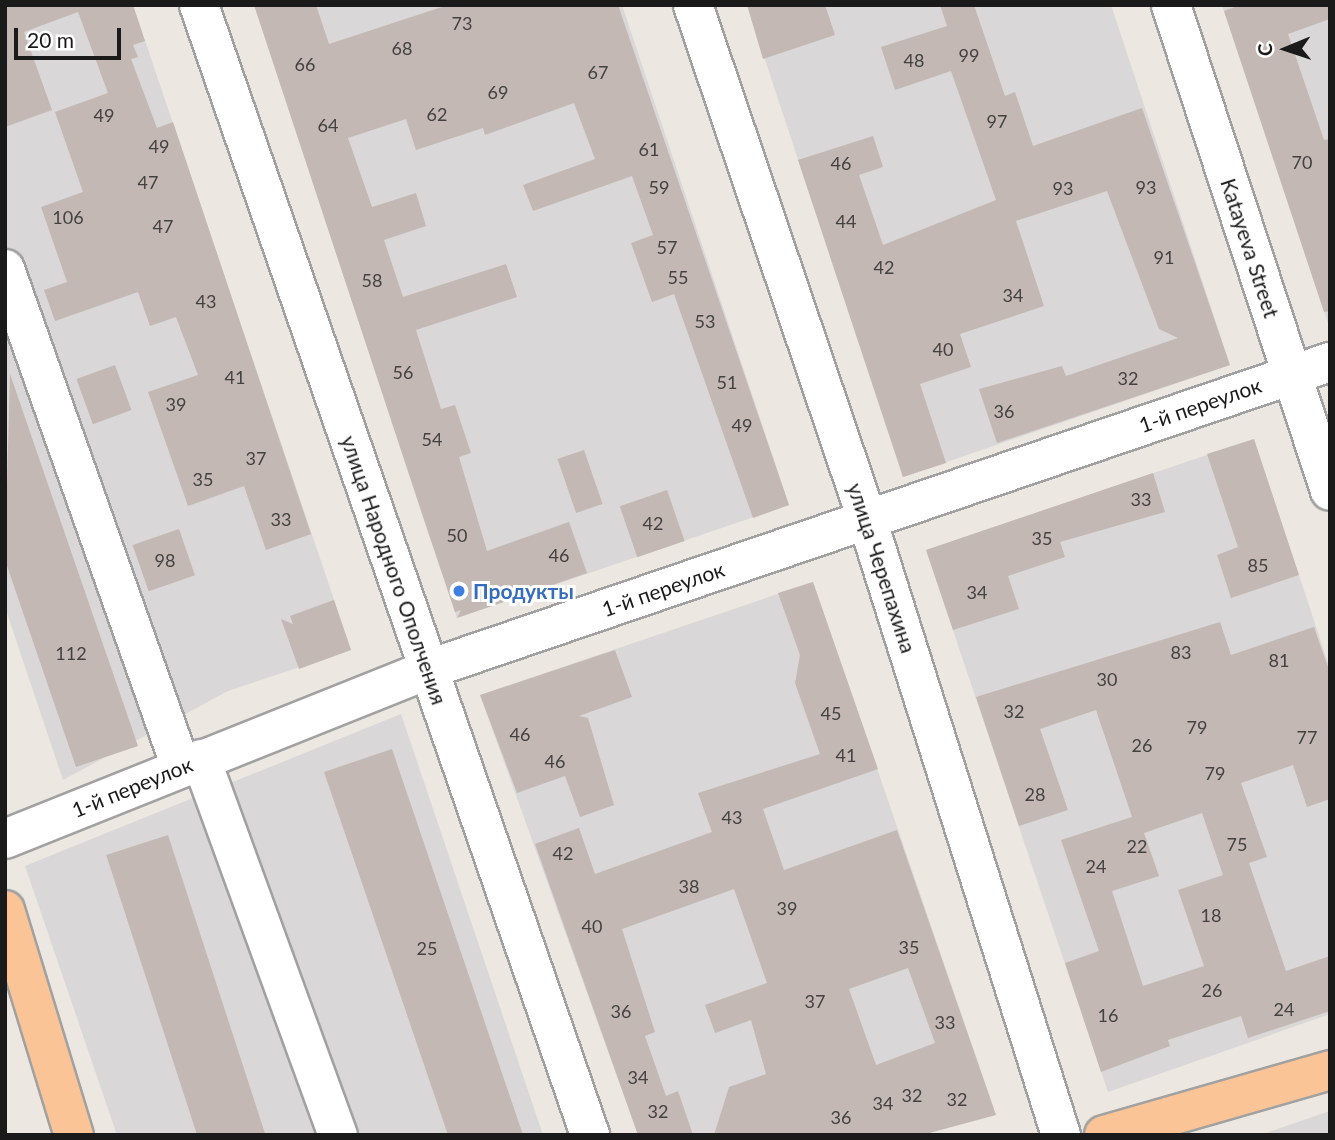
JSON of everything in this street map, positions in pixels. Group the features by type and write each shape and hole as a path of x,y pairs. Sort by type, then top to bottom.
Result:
{"main road":[{"path":"5,910 74,1135"},
{"path":"1104,1135 1330,1070"}],"street":[{"name":"улица Народного Ополчения","path":"199,5 590,1135"},
{"name":"улица Черепахина","path":"693,5 867,519 1061,1135"},
{"name":"Katayeva Street","path":"1171,5 1330,491"},
{"path":"5,269 191,763 338,1135"},
{"name":"1-й переулок","path":"5,839 429,669 1330,362"}],"shaded area":[{"path":"5,5 133,5 351,650 228,691 63,780 5,607"},
{"path":"254,5 622,5 789,505 457,618"},
{"path":"747,5 1111,5 1230,365 903,477"},
{"path":"1222,5 1330,5 1330,329"},
{"path":"1254,439 1330,669 1330,1014 1108,1092 926,550"},
{"path":"813,582 994,1109 921,1135 638,1135 480,695"},
{"path":"401,714 543,1135 117,1135 25,866"},
{"path":"1330,1111 1330,1135 1260,1135"}],"building":[{"path":"5,5 133,5 145,41 133,45 138,57 131,59 157,128 173,122 311,534 266,550 244,486 188,506 148,392 198,375 176,317 150,326 138,292 55,321 44,290 67,282 41,207 83,192 55,112 108,93 78,12 24,32 52,110 5,127"},
{"path":"254,5 316,5 329,44 448,5 618,5 789,505 753,518 674,294 652,302 631,243 653,235 632,176 533,211 523,185 595,159 574,103 485,135 483,128 416,150 406,119 348,138 372,207 416,193 426,226 384,240 403,297 506,264 517,297 416,330 441,409 455,405 471,453 459,457 487,551 569,522 587,573 457,618 461,610 455,612"},
{"path":"747,5 825,5 835,35 763,59"},
{"path":"940,5 974,5 1005,96 1015,92 1033,146 1142,108 1230,365 997,443 979,389 1062,366 1066,376 1178,338 1159,329 1107,191 1016,221 1044,306 960,334 971,367 920,384 946,463 903,477 798,160 873,136 883,167 859,175 883,245 996,200 951,71 895,90 881,47 947,26"},
{"path":"1240,5 1330,5 1330,19 1288,34 1324,140 1330,139 1330,311 1324,312 1224,11"},
{"path":"115,365 131,410 93,424 76,379"},
{"path":"10,374 138,746 76,767 5,560"},
{"path":"1254,439 1299,575 1231,598 1217,555 1238,547 1207,454"},
{"path":"584,450 603,504 576,513 558,459"},
{"path":"1153,473 1165,512 1060,542 1065,557 1008,576 1019,609 953,630 926,550"},
{"path":"667,490 685,541 637,557 620,506"},
{"path":"179,529 195,575 149,591 133,545"},
{"path":"813,582 878,769 763,809 784,870 897,830 996,1115 922,1135 714,1135 729,1087 766,1074 751,1020 715,1033 705,1005 767,983 734,889 622,929 655,1032 645,1036 666,1096 678,1091 693,1135 638,1135 535,844 579,828 595,874 712,832 698,793 820,754 795,683 800,655 778,593","holes":["908,968 935,1043 876,1065 849,989"]},
{"path":"334,600 351,650 299,669 281,619 293,624 290,616"},
{"path":"1220,622 1231,655 1314,627 1330,673 1330,799 1307,807 1293,765 1241,783 1267,857 1249,863 1286,971 1330,956 1330,1011 1248,1038 1241,1016 1168,1040 1170,1046 1101,1072 1065,963 1099,951 1061,840 1132,817 1096,710 1040,729 1068,810 1019,826 976,697","holes":["1202,813 1223,875 1178,890 1204,966 1143,986 1112,891 1159,876 1144,833"]},
{"path":"615,650 632,697 579,716 588,718 614,805 580,817 565,776 517,793 480,695"},
{"path":"392,749 523,1135 448,1135 324,772"},
{"path":"168,835 265,1135 197,1135 106,855"}],"place":[{"name":"Продукты","path":"459,591"}]}
